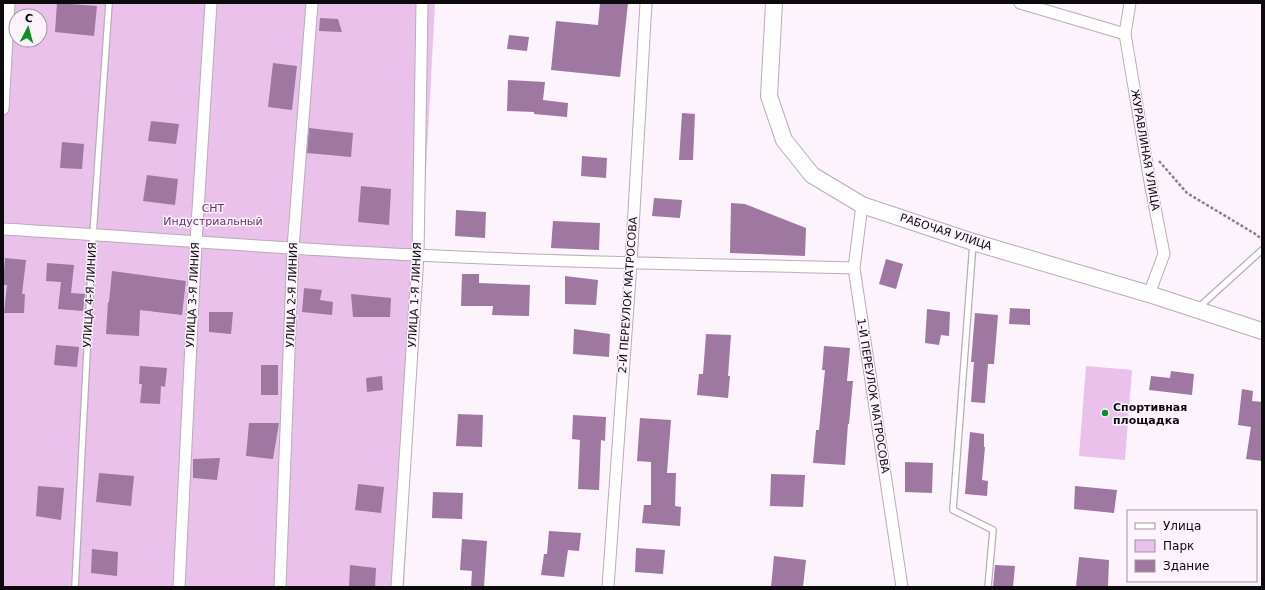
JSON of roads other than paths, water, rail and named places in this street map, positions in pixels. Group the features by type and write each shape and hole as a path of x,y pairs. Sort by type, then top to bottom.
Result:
{"main road":[{"name":"РАБОЧАЯ УЛИЦА","path":"774,3 769,96 784,140 812,175 862,205 973,242 1149,294 1262,331"}],"street":[{"path":"3,110 9,3"},
{"name":"УЛИЦА 3-Я ЛИНИЯ","path":"179,587 196,242 210,3"},
{"name":"УЛИЦА 2-Я ЛИНИЯ","path":"280,587 293,248 312,3"},
{"name":"УЛИЦА 1-Я ЛИНИЯ","path":"397,587 418,256 422,3"},
{"name":"2-Й ПЕРЕУЛОК МАТРОСОВА","path":"608,587 631,263 646,3"},
{"path":"1020,3 1125,34"},
{"name":"ЖУРАВЛИНАЯ УЛИЦА","path":"1130,3 1125,34 1150,182 1164,254 1149,294"},
{"name":"1-Й ПЕРЕУЛОК МАТРОСОВА","path":"862,205 854,268 902,587"},
{"path":"3,229 418,256 854,268"}],"lane":[{"name":"УЛИЦА 4-Я ЛИНИЯ","path":"75,587 93,234 109,3"},
{"path":"973,242 953,510 993,530 988,587"},
{"path":"1196,310 1262,250"}],"place":[{"name":"Спортивная площадка","path":"1105,413"}],"park label":[{"name":"СНТ Индустриальный","path":"213,214"}]}
